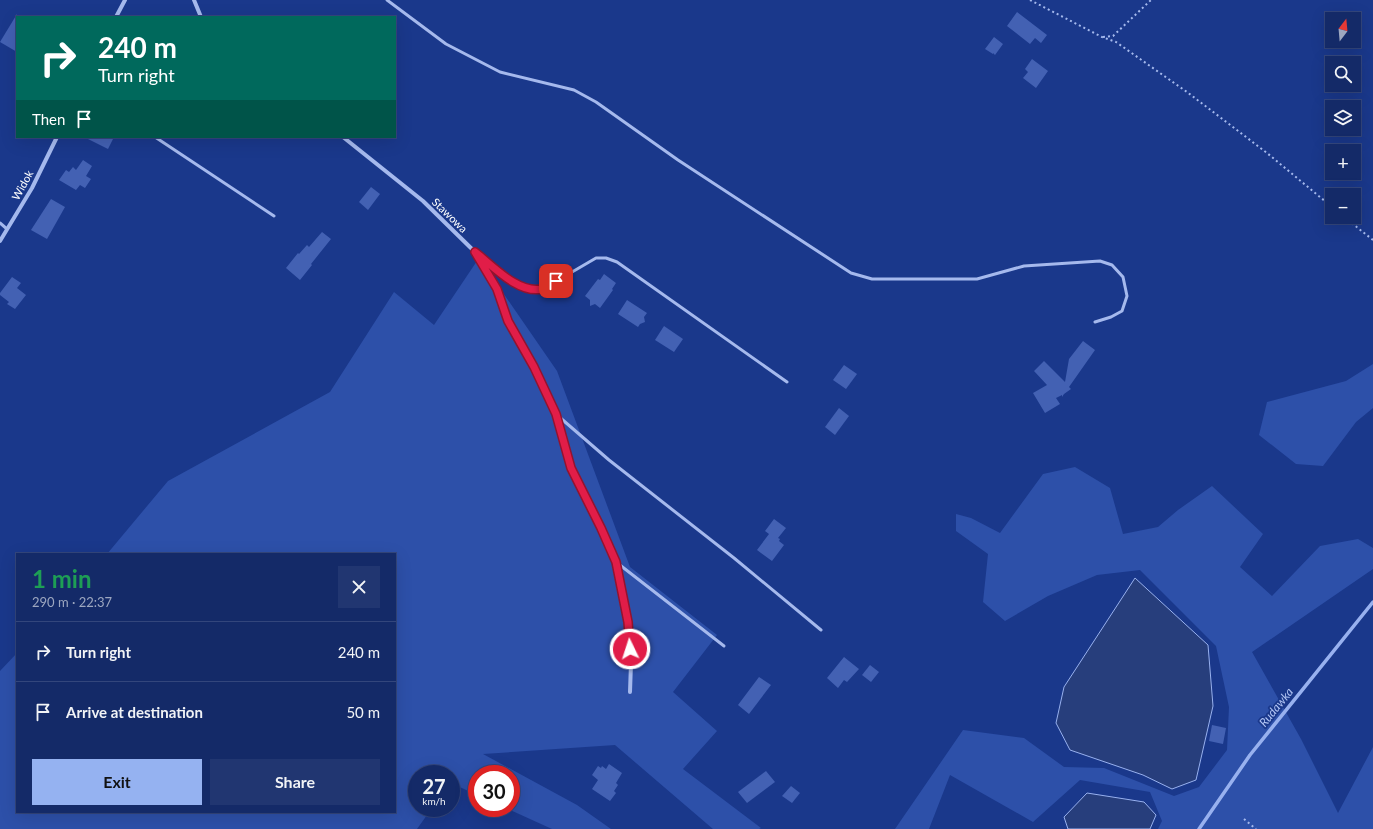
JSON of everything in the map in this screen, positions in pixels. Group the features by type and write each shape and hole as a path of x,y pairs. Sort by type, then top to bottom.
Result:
{"street":[{"path":"117,16 125,0"},
{"path":"194,0 201,16"},
{"name":"Widok","path":"0,241 32,188 57,138"},
{"name":"Stawowa","path":"344,138 422,201 475,252 497,289 508,321 534,367 556,414 571,468 616,562 628,622 631,663 630,692"}],"lane":[{"path":"387,0 446,44 500,72 574,90 596,102 678,160 851,272 872,279 977,279 1024,266 1100,261 1112,265 1123,277 1127,296 1122,311 1111,317 1095,322"},
{"path":"157,138 274,216"},
{"path":"0,223 7,229"},
{"path":"475,252 516,285 528,289 543,289 596,258 606,258 617,262 787,382"},
{"path":"556,414 609,460 734,558 822,630"},
{"path":"616,562 724,646"}],"path":[{"path":"1030,0 1102,37 1116,42 1187,92 1267,153 1325,201"},
{"path":"1102,37 1113,36 1151,0"},
{"path":"1353,224 1373,240"},
{"path":"1244,819 1256,829"}],"shaded area":[{"path":"479,258 557,371 630,567 717,635 673,692 717,731 683,769 761,828 713,829 615,745 483,754 503,765 468,765 468,791 460,787 460,765 408,765 408,817 426,817 417,829 0,829 0,671 16,654 16,813 396,813 396,553 108,553 168,481 330,392 394,292 434,325"},
{"path":"1373,364 1373,408 1356,422 1323,466 1296,464 1259,435 1267,402 1346,381"},
{"path":"1075,467 1110,488 1123,534 1158,527 1178,510 1212,486 1263,534 1240,567 1272,596 1320,546 1358,539 1373,548 1373,569 1252,652 1301,739 1338,813 1373,747 1373,829 1158,829 1162,821 1150,792 1080,780 1033,822 950,775 929,829 895,829 963,730 1024,738 1064,767 1104,768 1174,796 1199,787 1227,750 1229,707 1216,646 1140,570 1097,575 1048,596 1005,621 983,602 988,554 956,531 956,514 971,518 1000,533 1043,474"},
{"path":"1135,578 1208,645 1213,706 1196,780 1172,789 1143,775 1070,750 1056,723 1064,687"},
{"path":"520,774 577,805 611,829 552,829 520,814"},
{"path":"1087,793 1144,802 1156,815 1150,829 1068,829 1064,817"}],"building":[{"path":"1017,12 1047,35 1041,43 1035,38 1030,44 1007,26"},
{"path":"17,14 16,51 0,42"},
{"path":"994,37 1003,44 995,55 985,49"},
{"path":"1032,59 1048,71 1036,88 1023,78 1028,72 1025,69"},
{"path":"86,138 114,138 108,149"},
{"path":"83,160 92,166 86,176 91,179 85,188 80,185 76,190 59,180 66,170 69,172 73,167 76,170"},
{"path":"371,187 380,194 368,210 359,202"},
{"path":"51,199 65,207 47,239 31,230"},
{"path":"322,232 331,239 300,280 286,268 298,253 299,254 307,245 309,247"},
{"path":"604,274 616,283 612,289 613,290 600,308 595,304 590,306 590,300 585,296 598,279 600,280"},
{"path":"12,277 21,283 17,288 26,295 15,309 7,304 9,302 0,295"},
{"path":"627,300 647,313 644,317 645,322 640,324 638,327 618,314"},
{"path":"664,326 683,339 674,352 655,340"},
{"path":"1083,341 1095,350 1069,387 1071,389 1062,397 1062,395 1056,398 1060,404 1045,413 1033,393 1047,385 1034,371 1044,361 1065,382 1069,359"},
{"path":"844,365 857,374 846,389 833,380"},
{"path":"839,408 849,416 835,435 825,427"},
{"path":"774,519 786,528 778,538 784,545 772,561 757,550 769,534 765,531"},
{"path":"844,657 859,669 847,682 844,680 838,688 827,678"},
{"path":"870,665 879,672 871,682 862,675"},
{"path":"759,677 771,685 749,714 738,705"},
{"path":"1212,725 1226,728 1223,744 1209,741"},
{"path":"609,764 622,773 616,783 618,785 614,791 616,793 610,801 592,789 598,780 592,775 598,766 601,768 602,766 606,769"},
{"path":"766,771 775,782 747,803 738,792"},
{"path":"791,786 800,793 792,803 782,796"}],"waterway":[{"name":"Rudawka","path":"1199,829 1250,755 1373,602"}],"route":[{"path":"556,281 543,289 528,289 516,285 475,252 497,289 508,321 534,367 556,414 571,468 616,562 628,622 630,649"}]}
